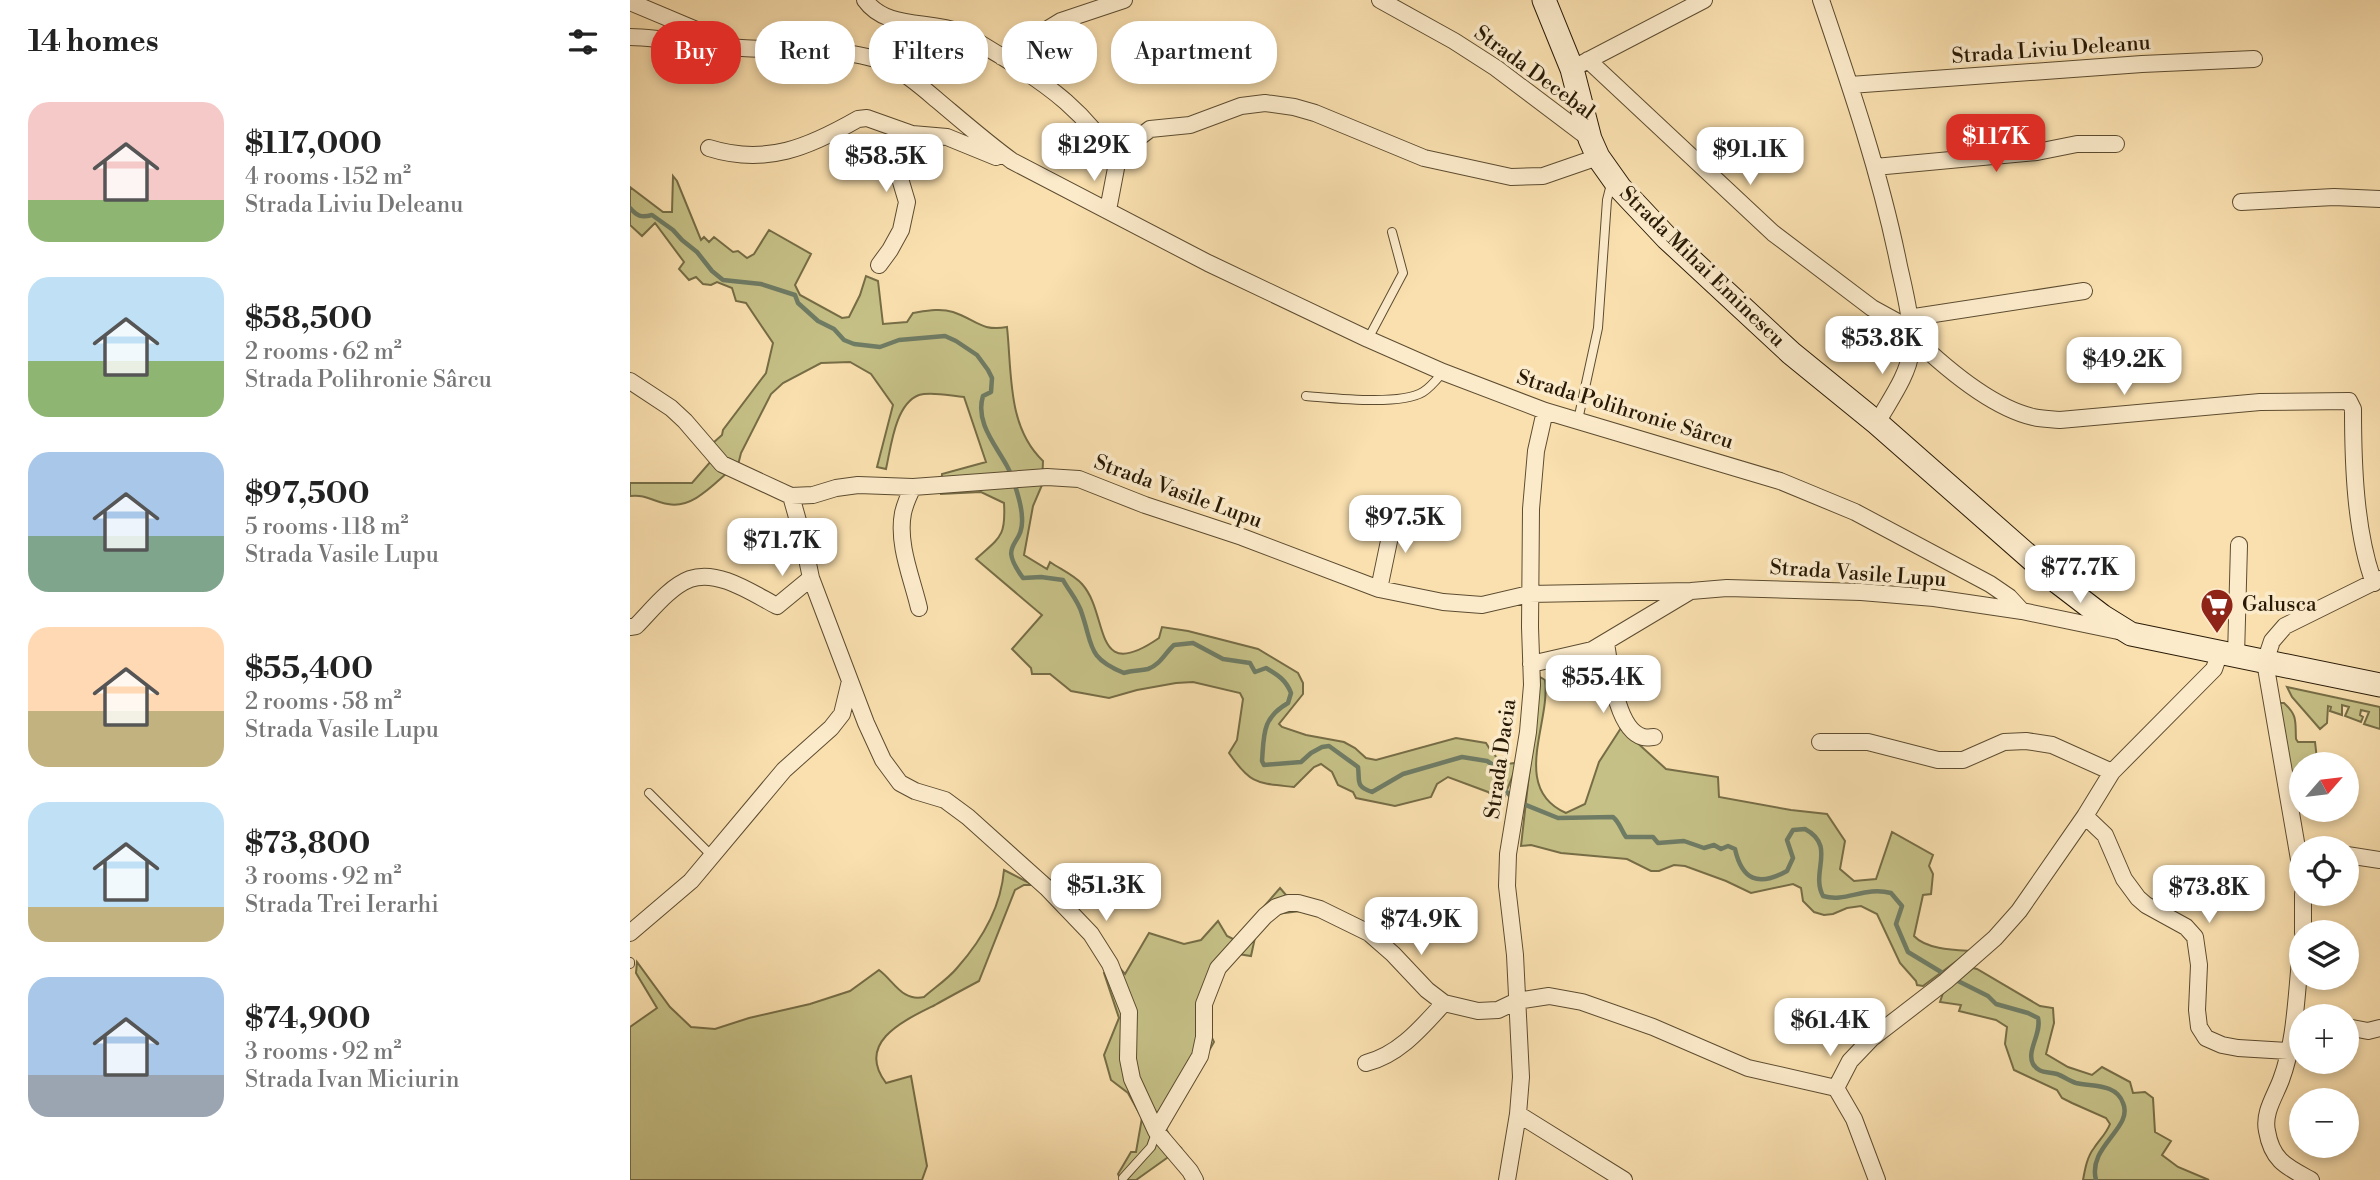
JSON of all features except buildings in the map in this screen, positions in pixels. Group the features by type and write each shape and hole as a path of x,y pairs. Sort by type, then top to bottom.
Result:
{"main road":[{"name":"Strada Mihai Eminescu","path":"1544,0 1580,64 1594,148 1612,179 1667,238 1791,353 1877,423 2059,583 2131,634 2380,685"}],"street":[{"path":"865,0 887,16 901,21"},
{"path":"1060,21 1124,0"},
{"name":"Strada Decebal","path":"1380,0 1496,68 1594,148"},
{"path":"1704,0 1580,64 1773,233 1872,308 1903,325 1910,326 2084,291"},
{"path":"1821,0 1875,167 1891,228 1910,326 1911,353 1903,375 1877,423"},
{"path":"630,2 675,21"},
{"name":"Strada Polihronie Sârcu","path":"630,37 651,38"},
{"name":"Strada Polihronie Sârcu","path":"741,48 869,57"},
{"path":"988,49 1002,57"},
{"name":"Strada Liviu Deleanu","path":"1850,85 2142,64 2255,60"},
{"name":"Strada Polihronie Sârcu","path":"918,84 985,141 1031,172 1368,339 1443,372 1545,411 1780,481 1855,512 1990,584 2009,597 2022,611 2131,634"},
{"path":"1045,84 1078,110 1117,163"},
{"path":"1108,210 1117,163 1137,139 1150,129 1190,125 1241,106 1265,103 1294,107 1424,158 1511,177 1543,176 1594,148"},
{"name":"Strada Polihronie Sârcu","path":"709,148 732,156 762,156 810,144 858,119 867,118 912,134 947,137 989,155 1012,161"},
{"path":"879,265 901,230 907,202 896,165 896,130"},
{"path":"1875,167 2037,152 2077,144 2116,145"},
{"path":"2241,202 2334,197 2380,199"},
{"path":"1910,326 1931,355 1993,400 2032,417 2060,420 2246,403 2349,401 2353,409 2355,486 2367,565 2377,581 2285,626 2272,641 2265,662 2297,836"},
{"path":"634,387 656,397 685,421 722,464 791,496 811,578 883,760 901,783 915,791 945,800 968,817 1047,888 1091,934 1110,964 1129,1012 1128,1059 1132,1079 1156,1131 1195,1180"},
{"name":"Strada Dacia","path":"1507,1180 1521,1077 1507,886 1508,855 1528,732 1532,685 1531,509 1536,451 1545,411"},
{"name":"Strada Vasile Lupu","path":"791,496 813,495 858,485 913,487 1047,477 1079,478 1145,505 1242,537 1379,589 1443,601 1482,605 1530,594 1758,588 1934,598 2022,611"},
{"path":"913,487 903,511 902,537 919,608"},
{"path":"1379,589 1397,513"},
{"path":"1836,1088 1850,1061 1871,1039 1959,970 2019,912 2112,772 2228,654 2239,545"},
{"path":"630,627 636,626 678,586 688,580 699,578 731,583 777,606 811,578"},
{"name":"Strada Vasile Lupu","path":"1531,664 1592,650 1691,591"},
{"path":"1606,643 1612,680 1623,716 1632,730 1643,737 1654,737"},
{"path":"630,933 691,881 784,770 837,721 842,714 850,681"},
{"path":"1820,742 1868,742 1938,760 1964,760 2004,742 2026,741 2052,745 2112,772"},
{"path":"2085,816 2105,835 2124,878 2138,898 2186,927 2195,937 2199,965 2197,1010 2199,1027 2206,1038 2238,1048 2288,1051"},
{"path":"2359,857 2380,860"},
{"path":"1156,1131 1200,1056 1204,1037 1205,1004 1218,968 1276,906 1298,903 1320,909 1354,924 1380,941 1427,990 1444,1003 1478,1011 1498,1010 1517,1001 1549,996 1583,1002 1653,1027 1748,1068 1836,1088 1854,1119 1877,1180"},
{"path":"1366,1063 1379,1060 1401,1046 1444,1003"},
{"path":"2359,1029 2368,1031 2380,1028"},
{"path":"2289,1048 2282,1078 2267,1112 2266,1129 2282,1164 2311,1180"},
{"path":"1518,1114 1624,1180"}],"lane":[{"path":"1578,420 1598,328 1607,200 1612,179"},
{"path":"1368,339 1404,273 1392,232"},
{"path":"1306,396 1360,400 1406,396 1421,393 1443,372"},
{"path":"649,793 711,855"},
{"path":"1124,1178 1151,1147 1156,1131"}],"shaded area":[{"path":"673,176 701,240 704,237 709,242 714,237 733,252 738,251 747,258 754,254 769,230 811,254 795,285 800,295 842,318 849,317 866,276 878,281 883,324 907,322 913,313 938,310 953,312 991,328 1007,327 1017,416 1031,447 1043,461 1042,485 1033,506 1024,555 1047,569 1050,562 1082,584 1091,597 1112,650 1122,654 1137,650 1159,638 1162,627 1258,649 1298,673 1303,683 1303,694 1279,724 1282,727 1306,735 1344,742 1366,758 1376,760 1456,738 1486,743 1503,762 1518,762 1502,803 1488,792 1448,777 1437,784 1431,797 1395,806 1356,798 1353,792 1338,785 1332,772 1321,764 1314,767 1294,787 1263,783 1249,777 1229,753 1237,740 1243,699 1240,693 1193,682 1137,690 1109,698 1071,691 1050,674 1032,674 1031,668 1012,649 1042,615 976,559 1000,536 1004,523 1004,503 981,492 941,494 942,474 986,462 964,397 929,393 911,400 904,407 895,427 886,469 877,467 893,405 871,374 850,362 821,363 783,383 771,394 741,453 738,465 719,454 713,443 722,435 766,373 773,343 746,303 736,301 732,288 717,282 711,285 703,284 696,277 689,280 679,269 684,262 655,223 642,236 630,225 630,187 663,212 672,212"},
{"path":"711,461 727,473 693,500 677,505 630,496 630,483 692,483"},
{"path":"1540,677 1545,680 1545,697 1536,771 1540,788 1549,802 1566,813 1585,804 1599,762 1621,728 1666,769 1718,777 1719,797 1827,814 1845,841 1840,869 1854,881 1876,879 1892,832 1933,855 1929,866 1933,874 1931,894 1923,895 1914,936 1925,944 1970,951 1923,986 1917,985 1900,963 1877,914 1861,906 1824,915 1814,912 1803,901 1801,888 1793,884 1751,893 1685,866 1674,865 1651,871 1627,859 1561,853 1531,845 1521,846"},
{"path":"2287,687 2380,707 2380,729 2364,724 2369,712 2361,710 2361,722 2345,716 2349,707 2342,705 2342,715 2330,711 2331,707 2328,706 2327,723 2320,729 2292,697"},
{"path":"2278,703 2284,703 2294,715 2298,742 2315,742 2316,752 2289,752 2289,768"},
{"path":"1004,870 1033,885 1024,885 1015,890 979,981 898,1025 880,1044 876,1056 878,1068 886,1083 911,1076 927,1166 922,1180 630,1180 630,1027 657,1008 636,973 637,962 670,1007 691,1027 715,1029 810,1004 850,991 879,970 904,994 916,998 924,997 953,972 982,935 999,897"},
{"path":"1280,888 1286,895 1305,898 1300,911 1276,914 1256,933 1251,956 1238,954 1232,958 1209,1001 1214,1042 1165,1127 1172,1140 1181,1148 1136,1180 1121,1180 1118,1174 1131,1152 1136,1152 1142,1118 1128,1093 1111,1080 1104,1055 1119,1018 1104,973 1117,965 1125,974 1149,933 1184,944 1201,940 1218,921 1227,936 1235,940"},
{"path":"1973,968 2040,1006 2053,1008 2054,1023 2046,1054 2068,1067 2092,1075 2102,1067 2130,1082 2133,1093 2145,1092 2153,1098 2155,1132 2171,1141 2162,1155 2178,1167 2209,1180 2083,1180 2090,1155 2110,1124 2106,1118 2062,1098 2057,1090 2014,1070 2005,1044 2007,1027 1996,1020 1959,1011 1961,1005 1940,1002 1943,993"}],"waterway":[{"path":"630,208 640,216 652,215 673,230 723,280 761,284 795,295 798,303 818,321 834,329 844,340 880,347 899,340 945,336 977,355 992,378 991,392 983,396 981,406 984,424 1009,471 1020,506 1022,528 1011,551 1015,566 1023,578 1063,580 1081,610 1093,650 1103,662 1124,673 1148,669 1159,662 1174,645 1193,643 1223,659 1250,663 1255,672 1266,668 1274,673 1284,681 1291,693 1288,703 1273,715 1266,728 1262,761 1264,765 1301,762 1311,753 1329,746 1358,767 1361,785 1372,792 1403,774 1462,757 1487,761 1495,766 1499,783 1513,799"},
{"path":"1521,803 1558,818 1613,817 1626,837 1653,837 1658,843 1684,841 1704,848 1714,845 1721,849 1728,846 1735,849 1747,874 1760,879 1768,879 1787,871 1793,858 1787,840 1793,830 1805,829 1819,843 1819,878 1823,896 1840,898 1881,891 1891,893 1902,906 1896,924 1908,952 1946,975"},
{"path":"1954,979 1988,996 1996,1004 2038,1018 2038,1030 2031,1053 2033,1064 2038,1069 2076,1083 2109,1089 2120,1097 2125,1112 2098,1157 2096,1180"}],"place":[{"name":"Galusca","path":"2217,635"}]}
